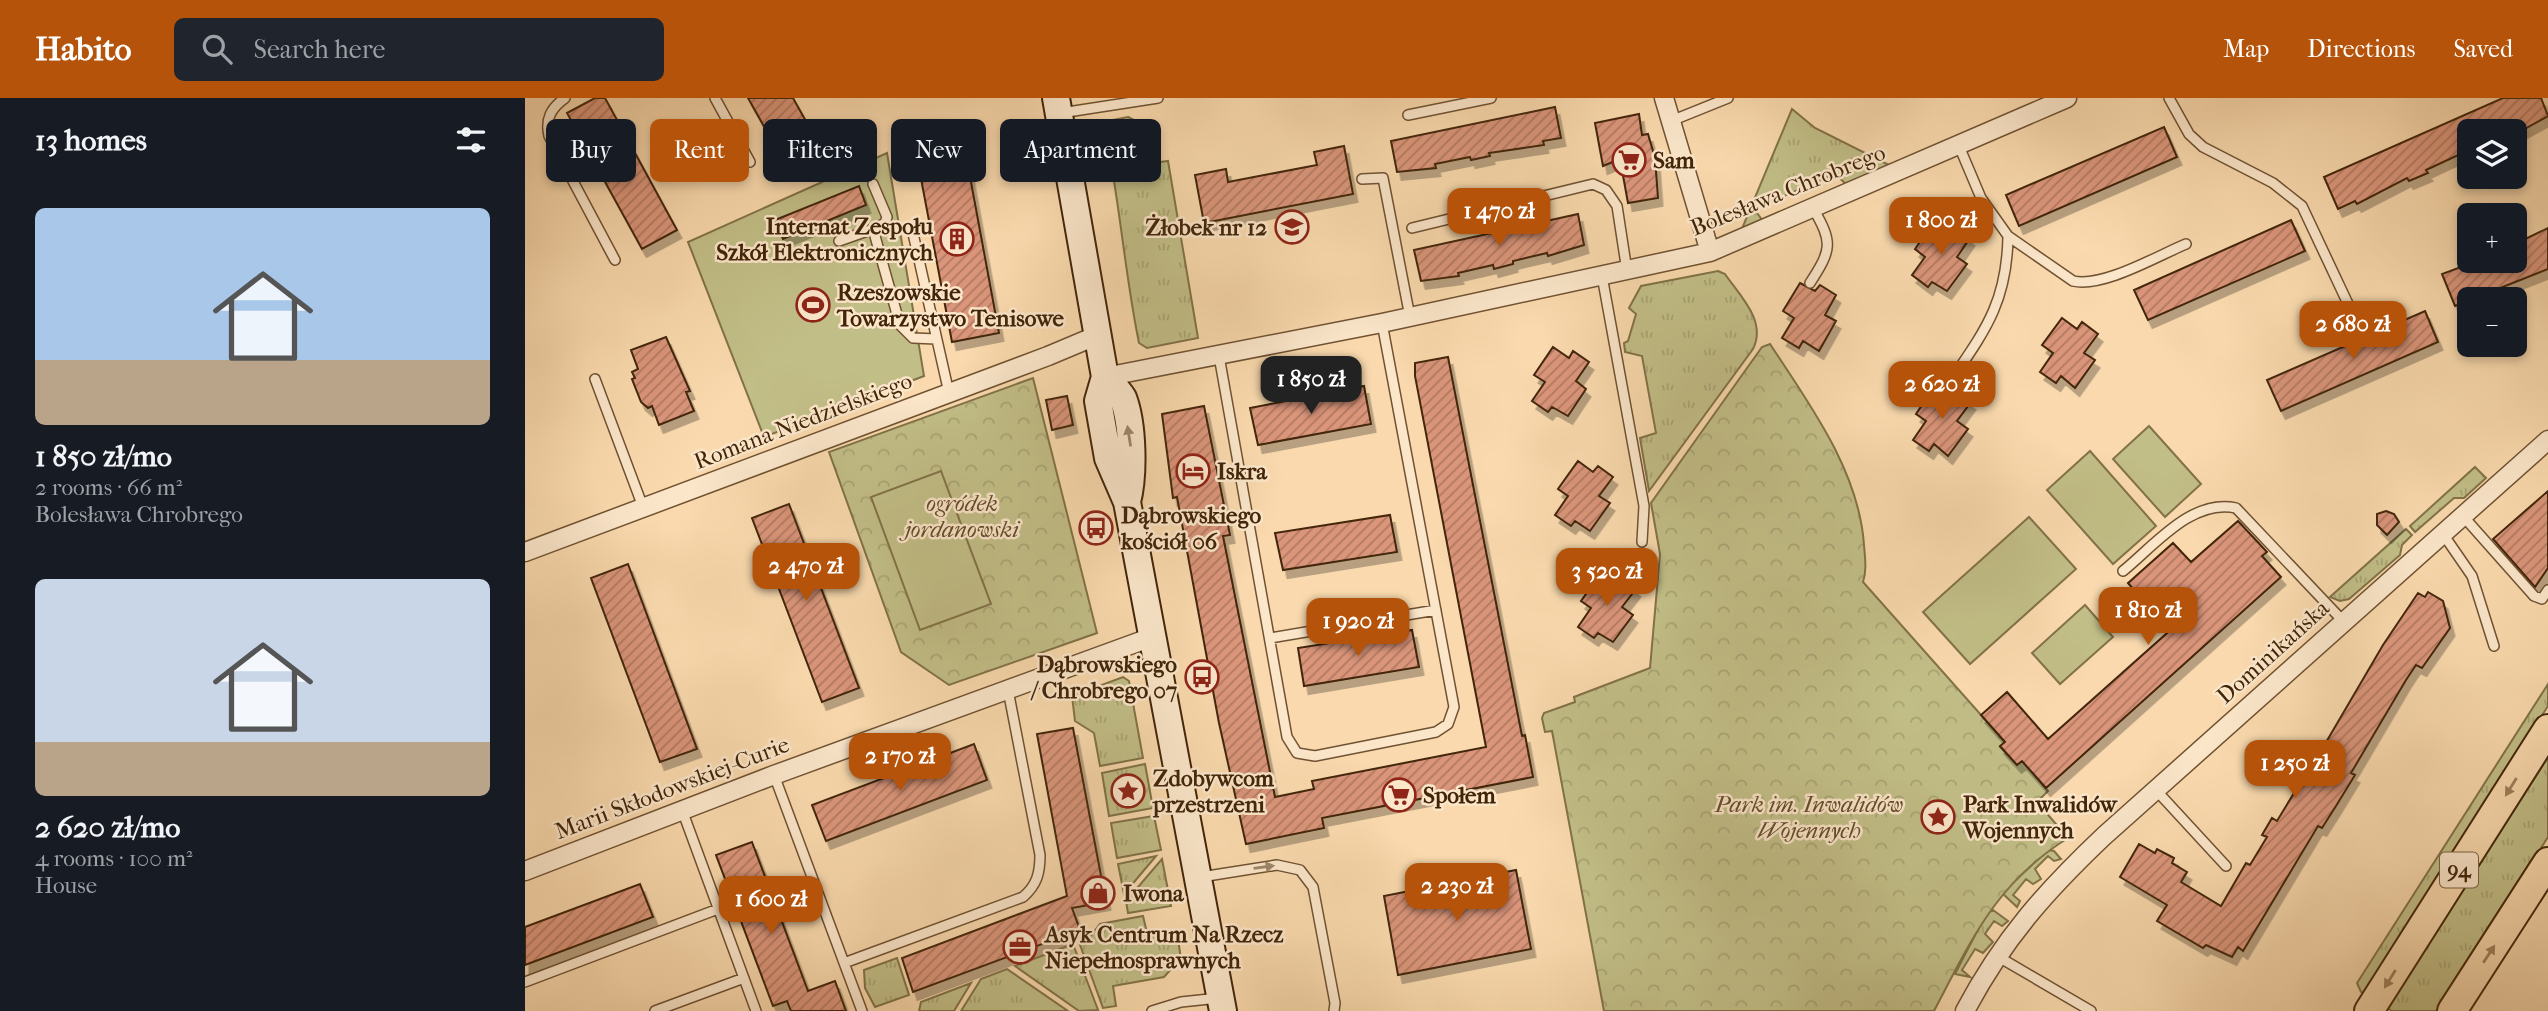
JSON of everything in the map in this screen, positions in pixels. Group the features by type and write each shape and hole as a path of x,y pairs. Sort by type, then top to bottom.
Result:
{"main road":[{"path":"1057,106 1105,377 1122,397 1125,411 1132,455 1131,486 1127,502 1196,878 1222,1004"},
{"name":"94","path":"2369,1011 2548,729"},
{"path":"2452,1011 2548,862"}],"street":[{"path":"1664,98 1710,252"},
{"name":"Bolesława Chrobrego","path":"1105,377 1381,323 1710,252 2067,98"},
{"name":"Romana Niedzielskiego","path":"525,552 1098,335"},
{"name":"Dominikańska","path":"1965,1011 1997,956 2048,889 2155,789 2548,440"},
{"name":"Marii Skłodowskiej-Curie","path":"525,871 774,775 1152,637"}],"lane":[{"path":"565,98 553,108 548,117 549,136 615,260"},
{"path":"715,98 750,162"},
{"path":"1057,106 1158,98"},
{"path":"1408,115 1491,98"},
{"path":"1671,121 1728,98"},
{"path":"2169,98 2189,134 2203,147 2273,183 2302,206 2350,309"},
{"path":"1959,146 1981,198 2008,236 2064,276 2082,283 2115,275 2186,244"},
{"path":"1362,179 1383,178 1410,317"},
{"path":"839,241 885,223 887,217 873,184"},
{"path":"1412,228 1593,184 1606,190 1616,206 1627,271"},
{"path":"1810,283 1825,260 1829,241 1813,208"},
{"path":"873,229 900,325 913,338 936,339"},
{"path":"912,229 949,393"},
{"path":"1946,388 1976,343 2001,298 2007,272 2008,236"},
{"path":"1602,276 1644,506 1642,542"},
{"path":"1219,356 1287,737 1297,753 1315,756 1436,732 1448,724 1454,707 1381,323"},
{"path":"595,379 643,507"},
{"path":"2123,571 2197,513 2213,507 2237,508 2344,622"},
{"path":"2463,516 2534,596 2542,599 2548,590"},
{"path":"2442,534 2472,576 2494,646"},
{"path":"1270,638 1436,610"},
{"path":"844,963 1023,897 1032,889 1038,878 1039,855 1008,690"},
{"path":"774,775 862,1011"},
{"path":"2155,789 2226,866"},
{"path":"682,810 756,1011"},
{"path":"1196,878 1277,865 1300,870 1313,887 1335,1003 1334,1011"},
{"path":"525,982 719,909"},
{"path":"1997,956 2091,1011"},
{"path":"655,1011 744,978"},
{"path":"1152,1011 1181,1002 1222,1004"}],"green space":[{"path":"1792,109 1815,128 1891,166 1847,185 1835,174 1754,209 1763,221 1741,231"},
{"name":"Rzeszowskie Towarzystwo Tenisowe","path":"887,153 924,376 764,437 688,242 822,182 877,182 877,157"},
{"path":"1168,161 1198,338 1147,348 1139,343 1114,182 1161,182 1161,162"},
{"path":"1718,271 1725,274 1750,309 1757,329 1753,349 1649,491 1640,438 1656,433 1642,356 1625,352 1624,343 1628,341 1636,314 1629,308 1641,286"},
{"name":"Park im. Inwalidów Wojennych","path":"1770,344 1816,415 1843,465 1860,518 1864,545 1863,582 2005,742 2000,747 2017,765 2022,761 2048,791 2037,802 2068,838 2022,874 1988,914 1934,1011 1604,1011 1552,731 1545,732 1542,718 1544,713 1575,702 1574,697 1650,668 1660,554 1651,503 1762,347"},
{"name":"ogródek jordanowski","path":"1033,378 1097,633 949,685 901,652 829,452"},
{"path":"2149,426 2201,484 2165,517 2113,459"},
{"path":"2090,451 2156,526 2113,564 2047,490"},
{"path":"2475,467 2486,478 2464,498 2454,498 2415,532 2410,526"},
{"path":"941,471 991,604 920,630 871,497"},
{"path":"2029,517 2076,569 1970,664 1923,612"},
{"path":"2406,529 2412,535 2402,545 2400,555 2349,599 2340,601 2330,597"},
{"path":"2085,605 2113,637 2060,684 2032,653"},
{"path":"1123,677 1129,681 1143,758 1100,766 1094,733 1075,721 1072,696"},
{"path":"2548,684 2548,706 2364,993 2361,992 2357,983"},
{"path":"2548,757 2548,837 2437,1011 2392,1011 2387,1008"},
{"path":"1145,764 1153,808 1109,816 1102,773"},
{"path":"1154,816 1161,850 1117,858 1111,823"},
{"path":"2048,850 2054,851 2061,859 2054,861 2048,856 2035,869 2041,879 2033,884 2026,879 2013,895 2020,901 2017,907 2002,893"},
{"path":"1156,856 1124,894 1118,864"},
{"path":"1162,859 1171,906 1128,913 1126,901"},
{"path":"1993,910 2008,921 2002,926 1994,921 1985,934 1993,942 1983,953 1975,949 1962,970 1970,977 1955,974 1986,914"},
{"path":"1143,916 1148,937 1177,932 1182,966 1172,968 1164,977 1113,986 1116,1006 1103,1008 1079,942 1089,938 1100,924"},
{"path":"1073,944 1098,1010 1079,1011 1015,966"},
{"path":"897,958 909,995 875,1007 865,988 864,970"},
{"path":"1007,969 1068,1011 961,1011 981,979"},
{"path":"971,983 954,1011 919,1011 921,1002"}],"building":[{"path":"595,98 605,98 616,119 570,119 567,113"},
{"path":"748,98 793,98 805,119 763,119 763,125"},
{"path":"2503,98 2541,98 2548,116 2527,128 2527,119 2457,119 2457,156 2426,170 2428,173 2409,181 2407,178 2357,204 2355,201 2338,209 2324,177"},
{"path":"1555,107 1561,138 1543,141 1544,145 1489,153 1490,156 1471,160 1470,157 1435,164 1436,168 1397,172 1391,141"},
{"name":"Sam","path":"1639,114 1642,135 1648,134 1655,158 1658,198 1628,203 1620,159 1603,166 1595,123"},
{"path":"2164,127 2177,157 2019,226 2006,195"},
{"path":"1344,146 1353,194 1204,223 1195,175 1226,169 1228,182 1317,165 1314,152"},
{"path":"636,155 677,230 642,249 605,182 636,182"},
{"name":"Internat Zespołu Szkół Elektronicznych","path":"922,182 971,182 999,333 952,342"},
{"path":"859,186 866,205 783,239 775,220"},
{"path":"1578,214 1584,245 1548,256 1547,253 1513,261 1513,264 1494,269 1493,265 1458,273 1459,276 1421,281 1414,250"},
{"path":"2291,220 2305,251 2148,320 2134,290"},
{"path":"1934,222 1949,232 1954,226 1970,238 1957,257 1967,264 1947,291 1932,282 1928,287 1912,275 1925,257 1915,249"},
{"path":"2548,228 2548,269 2503,287 2457,287 2455,306 2442,274 2457,268 2457,273 2527,273 2527,238"},
{"path":"1800,283 1815,291 1820,285 1836,295 1825,315 1836,321 1819,351 1803,341 1799,348 1782,338 1794,318 1783,311"},
{"path":"2425,311 2438,342 2281,411 2267,380"},
{"path":"2062,318 2077,329 2082,322 2098,334 2084,353 2095,360 2075,388 2061,376 2056,383 2040,372 2053,353 2042,345"},
{"path":"666,337 690,391 686,392 694,411 659,425 652,406 648,408 641,402 632,379 635,378 632,372 638,369 631,350"},
{"path":"1553,347 1569,358 1573,351 1589,362 1576,381 1586,389 1568,416 1552,407 1548,412 1532,401 1545,382 1534,375"},
{"path":"1448,357 1522,736 1525,735 1533,777 1322,818 1324,828 1246,844 1219,723 1177,497 1173,498 1162,414 1204,406 1230,535 1223,536 1275,797 1314,789 1312,781 1486,747 1415,376 1415,363"},
{"path":"1364,386 1371,424 1258,445 1250,408"},
{"path":"1935,386 1943,394 1950,397 1955,391 1971,402 1957,421 1968,429 1948,456 1934,444 1929,451 1913,440 1926,421 1916,414"},
{"path":"1067,396 1073,425 1052,430 1046,400"},
{"path":"1578,461 1593,472 1598,466 1613,477 1599,496 1610,503 1590,531 1575,521 1571,526 1555,515 1568,496 1558,489"},
{"path":"2548,491 2548,568 2535,587 2493,539"},
{"path":"789,504 859,688 822,702 752,518"},
{"path":"2386,511 2394,514 2399,522 2387,535 2377,525 2377,514"},
{"path":"1390,515 1397,552 1283,570 1275,533"},
{"path":"2238,521 2267,552 2262,556 2281,577 2046,788 2022,761 2017,765 2000,746 2005,742 1981,715 2007,692 2048,739 2176,625 2145,603 2128,583 2173,543 2191,562"},
{"path":"628,564 697,749 660,762 591,578"},
{"path":"1601,573 1616,584 1620,577 1636,589 1622,607 1633,615 1613,642 1598,633 1594,638 1578,627 1591,608 1581,601"},
{"path":"2428,592 2443,601 2450,628 2422,668 2416,665 2406,680 2351,773 2355,775 2322,828 2318,826 2243,951 2238,947 2232,957 2206,945 2203,948 2157,921 2167,905 2120,877 2139,844 2155,853 2157,849 2174,858 2172,863 2187,872 2181,882 2221,906 2246,863 2250,865 2267,837 2262,835 2272,818 2277,821 2300,783 2304,785 2383,645 2418,593 2425,597"},
{"path":"1412,630 1419,667 1304,686 1298,648"},
{"path":"1073,728 1106,902 1072,908 1080,930 913,992 902,958 1067,896 1037,734"},
{"path":"974,744 987,780 826,841 812,805"},
{"path":"752,842 808,991 835,981 846,1011 791,1011 787,1001 773,1006 716,855"},
{"path":"1516,870 1531,949 1398,975 1384,896"},
{"path":"640,884 653,917 525,965 525,927"}],"place":[{"name":"Sam","path":"1629,160"},
{"name":"Żłobek nr 12","path":"1292,227"},
{"name":"Internat Zespołu Szkół Elektronicznych","path":"957,239"},
{"name":"Rzeszowskie Towarzystwo Tenisowe","path":"813,305"},
{"name":"Iskra","path":"1193,471"},
{"name":"Dąbrowskiego kościół 06","path":"1096,528"},
{"name":"Dąbrowskiego / Chrobrego 07","path":"1202,677"},
{"name":"Zdobywcom przestrzeni","path":"1128,791"},
{"name":"Społem","path":"1399,795"},
{"name":"Park Inwalidów Wojennych","path":"1938,817"},
{"name":"Iwona","path":"1098,893"},
{"name":"Asyk Centrum Na Rzecz Niepełnosprawnych","path":"1020,947"}]}
